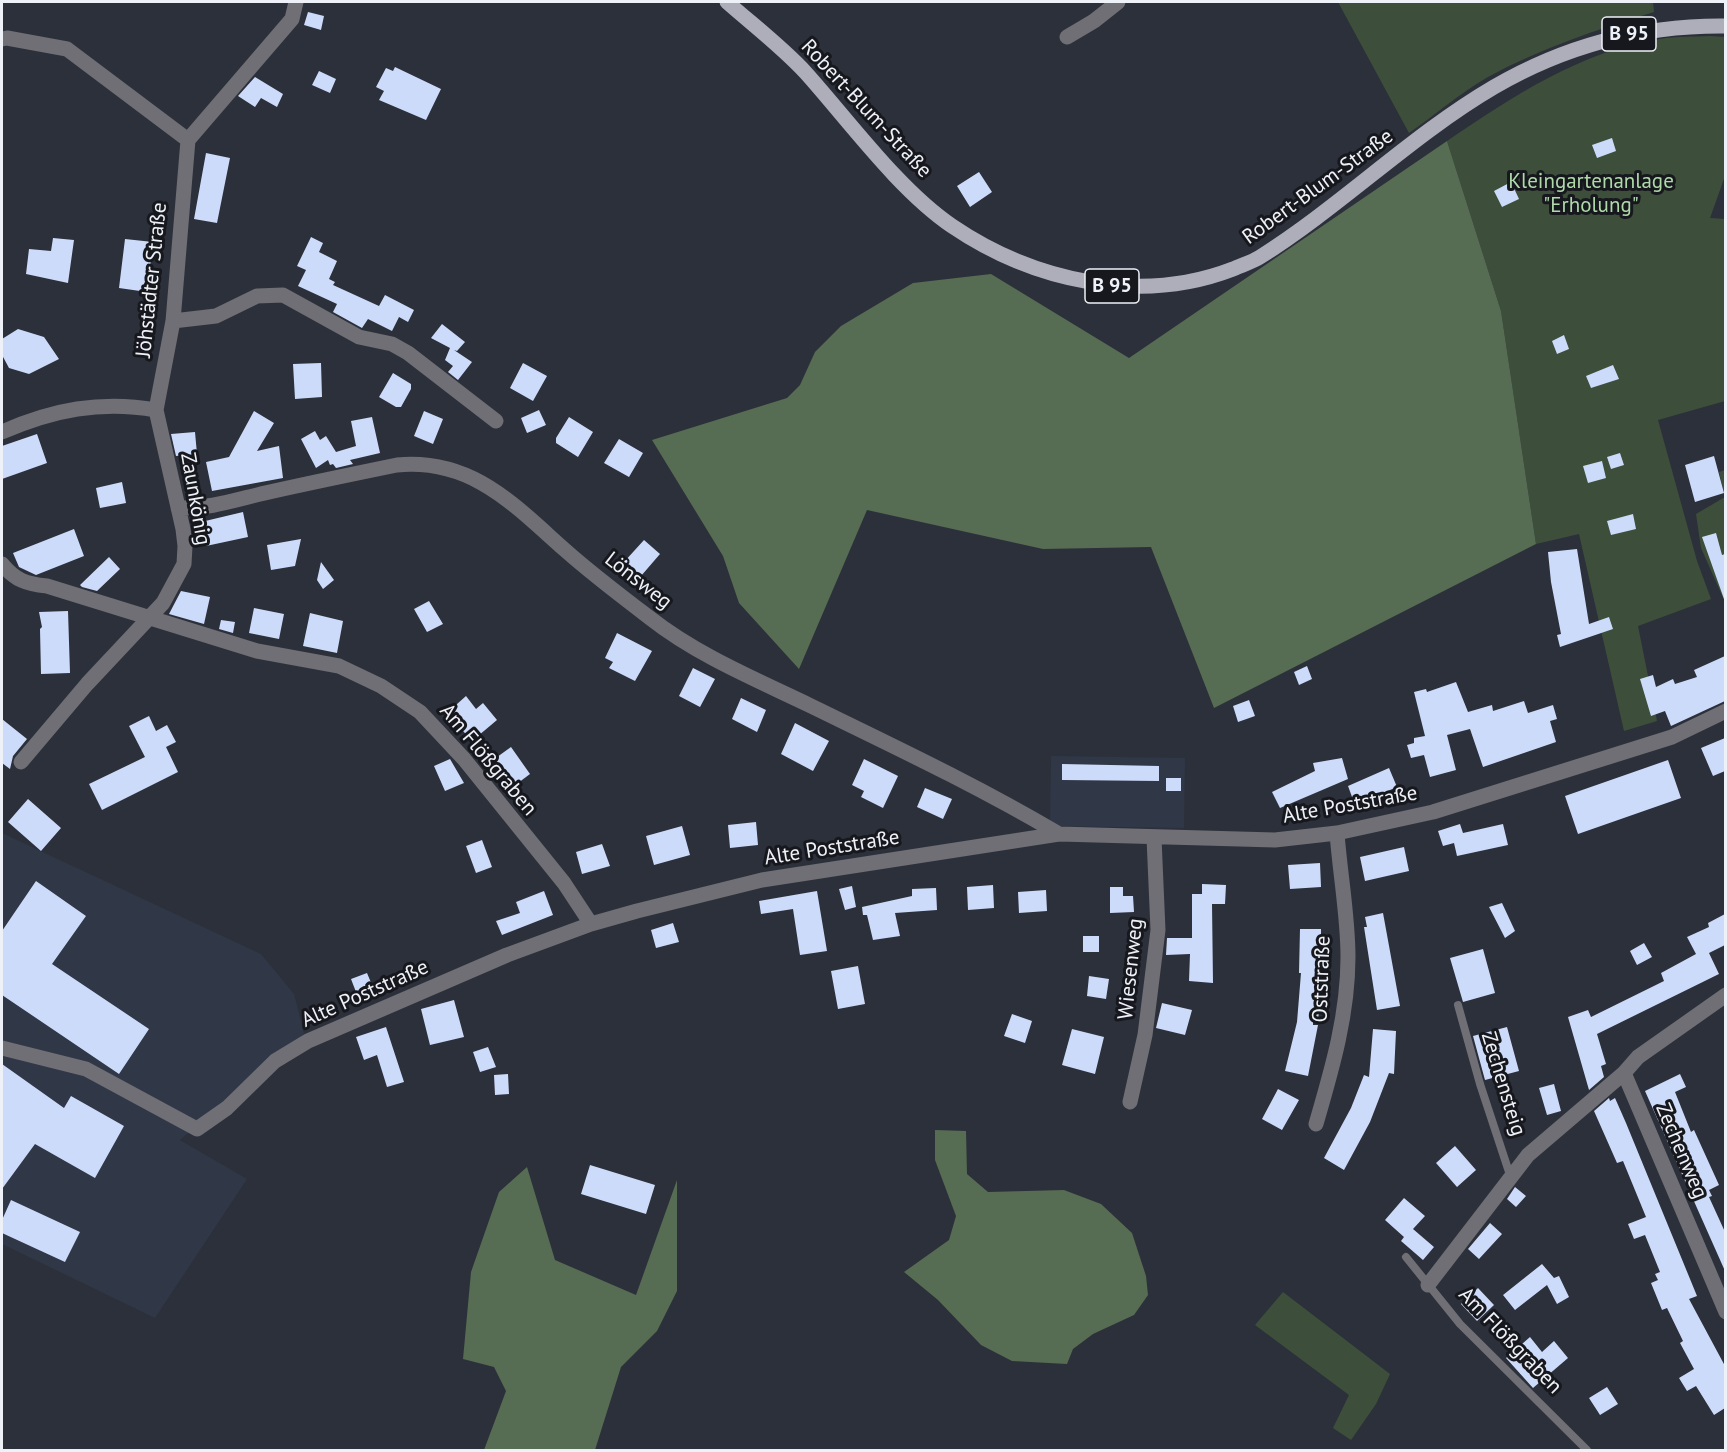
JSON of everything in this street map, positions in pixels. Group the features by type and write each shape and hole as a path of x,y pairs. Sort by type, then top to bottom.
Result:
{"main road":[{"name":"Robert-Blum-Straße","path":"727,2 803,69 896,176 950,225 999,254 1068,277 1119,287 1167,286 1211,277 1258,259 1492,88 1537,64 1605,39 1662,27 1723,24"}],"street":[{"path":"2,39 16,39 67,49 188,140 292,19 296,2"},
{"path":"1067,37 1118,2"},
{"name":"Jöhstädter Straße","path":"156,410 172,321 188,140"},
{"path":"172,321 216,316 258,296 283,295 359,337 392,344 408,352 496,421"},
{"path":"2,432 54,412 92,405 126,405 156,410"},
{"name":"Zaunkönig","path":"146,619 163,603 183,564 185,546 156,410"},
{"name":"Lönsweg","path":"178,508 198,509 398,465 420,463 455,471 491,488 527,513 564,549 672,634 767,685 1012,806 1059,834"},
{"name":"Am Flößgraben","path":"2,564 10,574 25,584 47,586 146,619 257,651 339,666 381,686 420,712 464,759 564,883 591,924"},
{"path":"21,762 146,619"},
{"name":"Alte Poststraße","path":"2,1048 86,1070 197,1129 227,1108 275,1061 308,1041 507,955 591,924 762,880 1059,834 1275,840 1336,833 1433,812 1672,738 1725,711"},
{"name":"Oststraße","path":"1316,1124 1341,1036 1346,998 1348,956 1336,833"},
{"name":"Wiesenweg","path":"1130,1102 1145,1035 1158,930 1154,838"},
{"path":"1624,1073 1638,1057 1676,1027 1725,995"},
{"name":"Zechensteig","path":"1428,1285 1510,1175 1548,1136 1624,1073"},
{"name":"Zechenweg","path":"1624,1073 1725,1312"}],"lane":[{"name":"Zechensteig","path":"1458,1005 1479,1084 1510,1175"},
{"name":"Am Flößgraben","path":"1406,1257 1460,1324 1587,1450"}],"shaded area":[{"path":"1051,756 1185,758 1184,828 1050,826"},
{"path":"2,833 261,954 294,994 304,1034 180,1140 247,1179 155,1318 2,1244"}],"green space":[{"path":"1338,2 1653,2 1654,12 1569,40 1528,57 1488,77 1409,133"},
{"name":"Kleingartenanlage \"Erholung\"","path":"1725,37 1725,176 1710,218 1725,219 1725,401 1658,420 1697,561 1711,599 1638,626 1657,721 1624,731 1579,534 1536,544 1501,311 1447,141 1522,93 1575,65 1631,45 1660,39"},
{"path":"1447,141 1501,311 1536,544 1214,708 1151,547 1043,549 867,510 799,669 739,603 723,556 652,440 787,398 800,385 815,352 841,326 913,283 991,274 1129,358"},
{"path":"1725,470 1725,497 1719,472"},
{"path":"1725,497 1725,602 1701,548 1696,514"},
{"path":"935,1130 966,1131 967,1174 988,1192 1064,1190 1101,1204 1132,1233 1146,1276 1148,1295 1134,1315 1093,1334 1073,1349 1067,1364 1012,1361 981,1345 938,1300 904,1272 949,1240 956,1216 935,1160"},
{"path":"527,1167 555,1260 636,1295 677,1180 677,1291 657,1331 621,1367 595,1450 484,1450 506,1391 494,1367 463,1359 471,1272 499,1192"},
{"path":"1283,1292 1390,1374 1376,1404 1351,1440 1333,1428 1349,1395 1255,1325"}],"building":[{"path":"308,12 324,16 321,30 304,25"},
{"path":"395,67 441,89 426,120 379,100 384,91 376,87 386,68 393,71"},
{"path":"319,71 336,79 330,93 312,85"},
{"path":"255,77 283,94 277,107 261,98 255,107 238,96"},
{"path":"1612,138 1616,151 1597,158 1592,145"},
{"path":"206,153 230,158 217,223 194,219"},
{"path":"979,172 992,192 970,207 957,186"},
{"path":"1511,182 1519,199 1502,207 1494,191"},
{"path":"311,237 323,243 319,252 337,261 329,279 335,282 333,285 379,306 385,295 414,310 408,322 399,317 392,331 368,319 362,328 333,312 337,304 298,286 306,270 297,266"},
{"path":"53,238 74,240 68,283 26,274 29,249 51,251"},
{"path":"125,239 153,242 147,292 119,288"},
{"path":"442,324 465,342 457,351 454,350 472,362 458,380 448,372 453,366 445,360 450,348 431,338"},
{"path":"18,329 44,337 59,359 29,374 9,368 2,355 2,339"},
{"path":"1564,335 1569,349 1557,354 1552,341"},
{"path":"321,363 322,397 295,399 293,364"},
{"path":"523,363 547,376 533,401 510,388"},
{"path":"1613,365 1619,379 1591,388 1586,376"},
{"path":"393,373 411,384 411,389 401,407 396,407 379,397"},
{"path":"539,410 546,425 527,433 521,418"},
{"path":"254,411 274,423 257,451 279,446 283,478 212,491 206,462 229,457"},
{"path":"424,411 443,419 433,444 414,436"},
{"path":"372,417 380,453 350,460 353,464 336,468 333,464 330,465 328,460 316,468 301,439 315,431 320,440 326,436 336,452 356,446 351,421"},
{"path":"569,417 593,432 578,457 556,443 556,438"},
{"path":"195,432 197,454 176,456 171,434"},
{"path":"37,434 47,463 2,479 2,446"},
{"path":"619,439 643,453 629,477 604,463"},
{"path":"1620,453 1624,465 1611,469 1607,457"},
{"path":"1714,456 1724,493 1695,502 1685,465"},
{"path":"1602,461 1606,478 1588,483 1583,466"},
{"path":"122,482 126,503 100,508 96,488"},
{"path":"243,512 248,537 206,546 201,522"},
{"path":"1633,514 1636,529 1611,535 1607,521"},
{"path":"74,529 84,556 36,575 19,567 13,553"},
{"path":"1716,533 1722,555 1725,554 1724,599 1702,537"},
{"path":"301,539 295,566 271,570 267,545"},
{"path":"644,540 660,554 641,576 624,562"},
{"path":"1577,549 1589,624 1609,617 1613,629 1560,647 1557,635 1561,634 1548,552"},
{"path":"109,557 120,569 97,591 82,587 80,585"},
{"path":"321,562 334,580 323,589 317,580"},
{"path":"181,591 210,597 204,624 169,614"},
{"path":"429,601 443,624 427,632 414,609"},
{"path":"254,608 284,614 279,639 249,633"},
{"path":"68,611 70,673 41,674 40,629 42,627 39,612"},
{"path":"310,613 343,621 337,653 303,646"},
{"path":"221,620 235,622 233,633 219,629"},
{"path":"617,633 652,651 635,681 609,668 613,662 605,658"},
{"path":"1725,656 1725,701 1671,726 1665,711 1651,716 1640,679 1653,675 1656,687 1673,679 1675,684 1697,677 1694,670"},
{"path":"1307,666 1312,679 1299,685 1294,672"},
{"path":"693,668 715,679 700,707 679,696"},
{"path":"1456,682 1468,712 1492,705 1493,711 1524,701 1528,713 1553,705 1557,719 1550,721 1556,742 1483,767 1470,729 1447,735 1456,770 1430,777 1424,755 1411,758 1407,745 1414,743 1414,738 1425,736 1414,692 1426,689 1427,692"},
{"path":"466,696 476,709 483,703 497,720 472,741 447,713"},
{"path":"741,698 766,710 757,732 732,719"},
{"path":"1249,700 1255,716 1238,722 1233,706"},
{"path":"149,716 156,731 167,725 176,742 166,747 178,772 102,810 89,784 145,757 129,726"},
{"path":"2,719 27,739 13,756 10,769 2,763"},
{"path":"795,723 829,741 813,771 781,754"},
{"path":"1725,738 1725,771 1713,776 1701,748"},
{"path":"511,747 530,774 506,792 486,765"},
{"path":"1342,758 1348,779 1280,808 1272,792 1315,771 1313,763"},
{"path":"450,759 464,783 445,791 434,766"},
{"path":"864,759 898,776 883,808 861,797 864,791 852,785"},
{"path":"1668,760 1681,798 1578,834 1565,796"},
{"path":"1062,764 1159,766 1159,781 1062,780"},
{"path":"1389,768 1397,787 1355,805 1348,786"},
{"path":"1166,778 1181,778 1181,791 1166,791"},
{"path":"925,788 952,799 943,819 917,807"},
{"path":"28,799 61,828 41,851 8,822"},
{"path":"756,822 758,845 730,848 728,825"},
{"path":"1460,824 1463,833 1503,824 1508,845 1457,856 1454,843 1443,846 1438,831"},
{"path":"682,826 690,855 654,865 646,836"},
{"path":"482,840 492,867 476,873 466,846"},
{"path":"602,844 610,866 582,874 576,852"},
{"path":"1404,847 1409,871 1365,881 1360,857"},
{"path":"1320,863 1321,887 1290,889 1288,865"},
{"path":"36,881 86,916 52,964 149,1029 119,1074 2,995 2,931"},
{"path":"1202,884 1226,885 1225,904 1212,904 1213,983 1189,981 1190,954 1166,955 1167,938 1192,938 1192,894 1202,894"},
{"path":"993,885 994,908 968,910 967,887"},
{"path":"852,886 856,907 845,910 839,889"},
{"path":"1110,887 1123,887 1123,896 1133,896 1134,912 1110,913"},
{"path":"936,888 937,910 895,913 900,936 873,940 867,915 863,915 862,907 912,896 912,889"},
{"path":"1046,890 1047,911 1019,913 1018,892"},
{"path":"544,891 553,915 502,935 496,921 520,913 516,902"},
{"path":"817,891 827,951 800,955 793,909 761,914 759,901"},
{"path":"1502,903 1515,931 1505,938 1489,907"},
{"path":"1383,913 1400,1006 1377,1010 1364,927 1367,927 1365,917"},
{"path":"1725,914 1725,945 1709,953 1719,974 1597,1034 1606,1064 1601,1066 1604,1077 1589,1090 1568,1017 1588,1010 1591,1017 1664,981 1661,973 1696,954 1687,937 1709,927 1708,923"},
{"path":"673,923 679,942 656,948 651,930"},
{"path":"1300,929 1321,929 1321,994 1318,1020 1313,1021 1313,1025 1318,1025 1308,1076 1285,1071 1297,1022 1301,973 1299,973"},
{"path":"1083,936 1099,936 1099,952 1083,952"},
{"path":"1644,943 1652,957 1637,965 1630,951"},
{"path":"1483,949 1495,993 1463,1002 1450,958"},
{"path":"858,966 865,1004 838,1009 831,971"},
{"path":"367,973 372,985 356,992 351,979"},
{"path":"1089,976 1109,979 1106,999 1087,996"},
{"path":"454,1000 464,1037 430,1045 421,1009"},
{"path":"1162,1003 1192,1010 1185,1035 1156,1028"},
{"path":"1012,1014 1032,1021 1025,1043 1004,1036"},
{"path":"386,1027 404,1082 387,1087 377,1055 364,1060 356,1037"},
{"path":"1507,1027 1519,1071 1485,1080 1473,1036"},
{"path":"1072,1029 1104,1037 1095,1074 1062,1065"},
{"path":"1373,1029 1396,1031 1394,1074 1389,1073 1370,1122 1344,1170 1324,1158 1351,1108 1364,1075 1369,1077"},
{"path":"488,1047 496,1067 480,1072 473,1052"},
{"path":"2,1064 64,1108 71,1096 124,1126 95,1178 35,1144 2,1189"},
{"path":"508,1074 509,1094 495,1095 494,1075"},
{"path":"1680,1074 1686,1087 1675,1092 1691,1132 1694,1130 1719,1185 1709,1190 1712,1196 1709,1197 1725,1232 1725,1271 1645,1091"},
{"path":"1554,1084 1561,1111 1547,1115 1539,1088"},
{"path":"1278,1089 1299,1100 1282,1130 1262,1119"},
{"path":"1609,1098 1610,1101 1615,1098 1697,1296 1689,1299 1725,1366 1725,1408 1714,1415 1696,1386 1687,1391 1679,1378 1694,1369 1680,1343 1683,1341 1667,1308 1662,1310 1651,1283 1658,1280 1655,1274 1660,1272 1645,1235 1634,1239 1628,1224 1646,1217 1623,1161 1617,1163 1594,1111"},
{"path":"1455,1146 1476,1170 1457,1187 1436,1163"},
{"path":"590,1165 655,1185 646,1214 581,1194"},
{"path":"1515,1187 1526,1196 1516,1207 1507,1199"},
{"path":"1404,1198 1425,1216 1413,1229 1434,1247 1423,1260 1401,1241 1404,1237 1385,1220"},
{"path":"11,1200 80,1232 65,1262 2,1233 2,1220"},
{"path":"1490,1223 1502,1234 1479,1259 1468,1249"},
{"path":"1542,1264 1554,1278 1559,1276 1569,1297 1557,1304 1547,1285 1515,1310 1503,1295"},
{"path":"1478,1288 1494,1305 1477,1321 1461,1304"},
{"path":"1530,1337 1542,1352 1554,1341 1568,1358 1533,1388 1506,1358"},
{"path":"1607,1387 1618,1404 1600,1415 1589,1398"}]}
